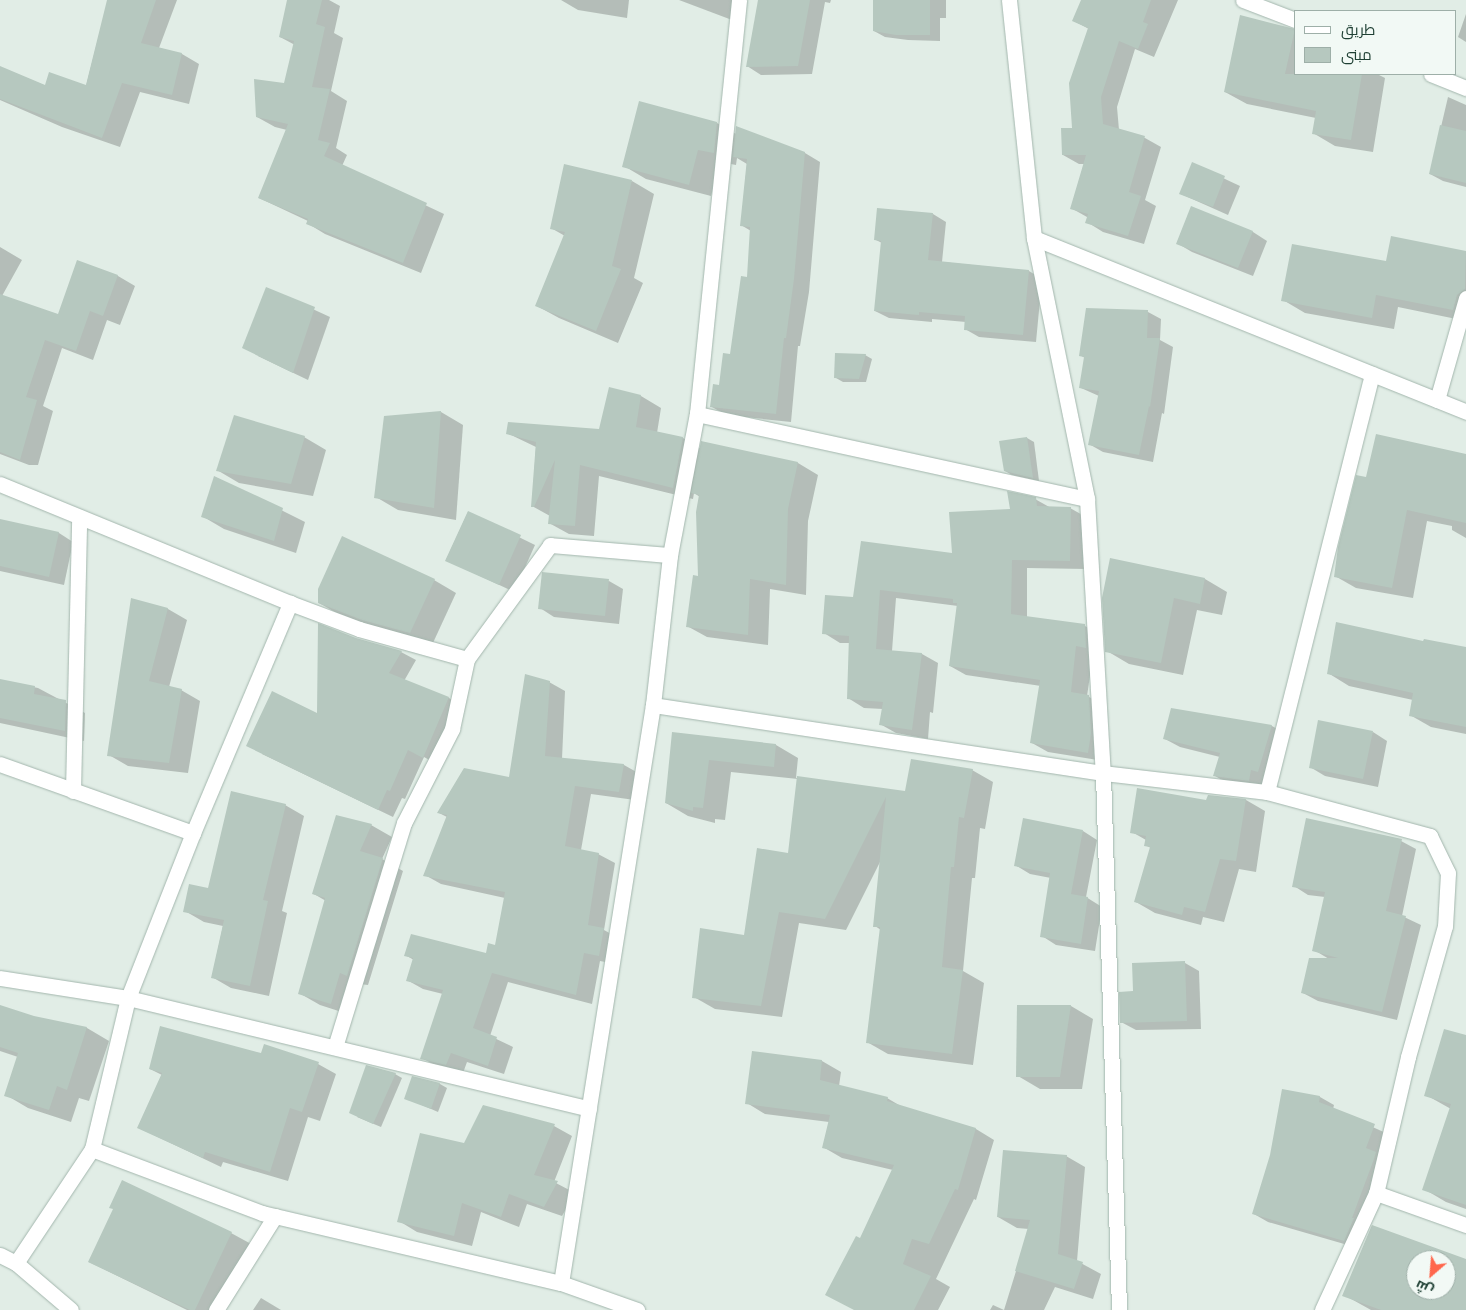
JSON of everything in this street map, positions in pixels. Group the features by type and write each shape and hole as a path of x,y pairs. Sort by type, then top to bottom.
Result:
{"street":[{"path":"561,1284 653,705 670,555 697,414 739,0"},
{"path":"1243,0 1294,20"},
{"path":"1010,1 1034,238 1087,499 1103,773 1119,1310"},
{"path":"1434,75 1466,88"},
{"path":"1034,238 1466,412"},
{"path":"1437,400 1466,298"},
{"path":"1267,792 1372,374"},
{"path":"697,414 1087,499"},
{"path":"0,484 290,603 359,629 467,659"},
{"path":"73,790 79,516"},
{"path":"335,1047 404,823 452,728 467,659 550,545 670,555"},
{"path":"16,1263 92,1149 128,998 193,833 290,603"},
{"path":"653,705 1103,773 1267,792 1430,836 1448,873 1445,926 1408,1057 1376,1193 1322,1310"},
{"path":"0,764 193,833"},
{"path":"0,978 128,998 589,1109"},
{"path":"92,1149 262,1213 561,1284 636,1310"},
{"path":"1376,1193 1466,1225"},
{"path":"216,1310 275,1216"},
{"path":"0,1255 16,1263 71,1310"}],"building":[{"path":"107,0 156,0 141,43 182,53 172,95 122,83 102,138 0,99 0,66 45,85 49,72 86,85"},
{"path":"287,0 322,0 316,24 325,27 312,87 330,89 318,140 330,143 324,156 427,203 403,263 306,224 308,219 258,198 288,124 256,117 254,79 284,83 294,41 279,37"},
{"path":"758,0 810,0 798,66 746,67"},
{"path":"873,0 930,0 930,35 896,35 873,31"},
{"path":"1081,0 1151,0 1143,22 1148,24 1138,49 1119,41 1101,97 1103,124 1145,136 1129,192 1141,196 1128,236 1085,223 1088,214 1070,209 1086,155 1062,155 1061,128 1072,128 1069,83 1088,28 1072,21"},
{"path":"1240,15 1294,29 1285,74 1362,75 1351,140 1312,134 1316,111 1224,92"},
{"path":"639,101 717,122 714,153 698,150 689,185 622,167"},
{"path":"1440,125 1466,131 1466,183 1429,174"},
{"path":"736,126 805,152 794,279 786,338 784,338 776,414 710,407 713,384 719,385 723,353 730,354 741,276 747,277 750,227 740,226 747,159 733,157"},
{"path":"1192,162 1225,176 1213,207 1179,194"},
{"path":"564,164 632,180 612,266 621,269 596,331 535,306 565,232 550,229"},
{"path":"1191,206 1253,231 1238,268 1176,244"},
{"path":"877,208 933,213 928,260 1029,270 1023,335 964,330 965,316 919,312 919,315 874,311 881,241 874,240"},
{"path":"1391,236 1466,251 1465,289 1457,295 1453,310 1376,295 1372,318 1281,301 1292,244 1386,261"},
{"path":"77,260 118,275 103,316 90,311 76,351 45,340 26,397 37,400 20,460 0,452 0,294 58,314"},
{"path":"266,287 315,307 293,373 242,348"},
{"path":"1086,308 1148,310 1147,338 1160,338 1150,407 1139,455 1088,445 1099,391 1079,388 1084,357 1079,356"},
{"path":"835,353 866,354 859,379 834,378"},
{"path":"609,387 641,395 636,427 683,437 673,488 580,465 575,526 548,524 555,460 534,507 531,507 536,442 506,434 508,422 599,429"},
{"path":"441,411 434,508 374,498 384,416"},
{"path":"234,415 305,436 291,484 216,471"},
{"path":"1376,434 1466,454 1466,523 1407,510 1392,588 1334,577 1338,547 1356,475 1366,477"},
{"path":"1027,437 1033,478 1004,471 999,441"},
{"path":"701,441 798,462 788,509 786,585 750,579 748,635 686,627 693,575 698,576 696,512 699,495 691,493"},
{"path":"214,476 283,508 274,541 201,517"},
{"path":"1007,491 1036,497 1037,506 1071,507 1070,561 1012,560 1011,614 1085,624 1086,648 1076,646 1071,692 1089,695 1091,733 1088,753 1030,743 1040,680 949,666 957,603 953,603 953,599 880,590 876,649 922,653 912,730 879,725 883,702 847,699 849,636 822,634 825,595 853,597 861,541 952,553 949,512 1010,509"},
{"path":"468,511 521,535 499,585 445,561"},
{"path":"0,519 59,532 49,577 0,566"},
{"path":"342,536 435,579 410,633 362,620 318,603 318,589"},
{"path":"1110,558 1205,578 1200,604 1174,598 1161,663 1105,652 1102,598"},
{"path":"542,572 609,579 605,616 538,609"},
{"path":"131,598 168,608 149,681 182,689 169,763 107,756"},
{"path":"1336,622 1423,641 1424,639 1466,647 1466,727 1409,716 1413,693 1327,674"},
{"path":"318,623 356,638 402,651 389,673 449,697 423,758 408,750 390,791 387,790 378,810 246,746 272,691 317,713"},
{"path":"525,674 550,681 545,756 624,764 619,792 575,786 565,846 599,853 588,925 604,928 599,956 584,953 576,995 492,973 473,1028 497,1037 488,1066 451,1053 446,1065 420,1059 443,990 406,981 413,958 404,956 411,934 486,953 488,943 495,945 505,892 423,876 447,815 437,813 464,768 509,777"},
{"path":"0,679 35,686 34,694 66,700 65,731 0,718"},
{"path":"1171,708 1272,725 1258,772 1251,770 1249,781 1213,776 1220,753 1163,739"},
{"path":"1318,720 1373,731 1363,779 1309,768"},
{"path":"672,732 776,744 774,767 709,760 703,808 693,807 693,811 665,803"},
{"path":"911,759 973,769 964,818 959,817 954,867 951,867 942,967 963,970 952,1054 866,1043 880,927 873,927 886,797 825,919 779,912 761,1006 692,998 700,928 744,935 757,848 788,853 797,776 905,791"},
{"path":"1137,788 1206,800 1208,795 1246,799 1236,861 1220,859 1205,912 1184,907 1182,915 1134,902 1150,847 1144,846 1146,836 1130,833"},
{"path":"231,791 286,804 263,900 268,901 250,986 211,978 224,920 183,912 189,884 208,888"},
{"path":"336,815 372,824 360,851 383,858 347,976 340,973 331,1004 298,994 325,898 312,894"},
{"path":"1023,818 1083,830 1071,894 1088,897 1081,944 1040,937 1050,873 1014,866"},
{"path":"1306,818 1402,839 1386,911 1406,916 1382,1012 1301,993 1309,958 1338,958 1312,951 1325,892 1292,887"},
{"path":"1185,961 1187,1021 1120,1023 1119,992 1133,991 1132,963"},
{"path":"0,1005 34,1016 87,1027 67,1090 57,1086 49,1110 4,1096 18,1053 0,1047"},
{"path":"1017,1005 1071,1005 1060,1077 1016,1077"},
{"path":"160,1026 261,1053 264,1044 319,1062 302,1112 290,1108 270,1172 205,1152 203,1158 137,1128 162,1073 149,1069"},
{"path":"1444,1029 1466,1035 1466,1205 1422,1190 1451,1104 1424,1096"},
{"path":"752,1051 822,1060 820,1080 888,1097 887,1101 976,1128 958,1190 955,1189 929,1244 912,1239 903,1264 931,1276 914,1310 854,1310 825,1295 856,1236 860,1238 894,1165 822,1148 830,1115 745,1104"},
{"path":"366,1065 396,1073 373,1124 349,1113"},
{"path":"412,1076 440,1083 431,1109 404,1099"},
{"path":"1282,1089 1320,1096 1319,1102 1375,1124 1366,1148 1376,1152 1352,1218 1354,1218 1344,1241 1252,1214 1270,1155"},
{"path":"483,1105 555,1124 534,1175 558,1181 544,1207 509,1194 501,1217 462,1203 454,1236 397,1222 420,1133 464,1143"},
{"path":"1003,1150 1067,1155 1058,1254 1083,1262 1074,1289 1015,1271 1030,1220 997,1217"},
{"path":"122,1180 232,1232 195,1310 190,1310 88,1262 113,1209 109,1208"},
{"path":"1372,1225 1441,1250 1406,1250 1406,1300 1456,1300 1456,1255 1466,1259 1466,1310 1381,1310 1342,1296"}]}
